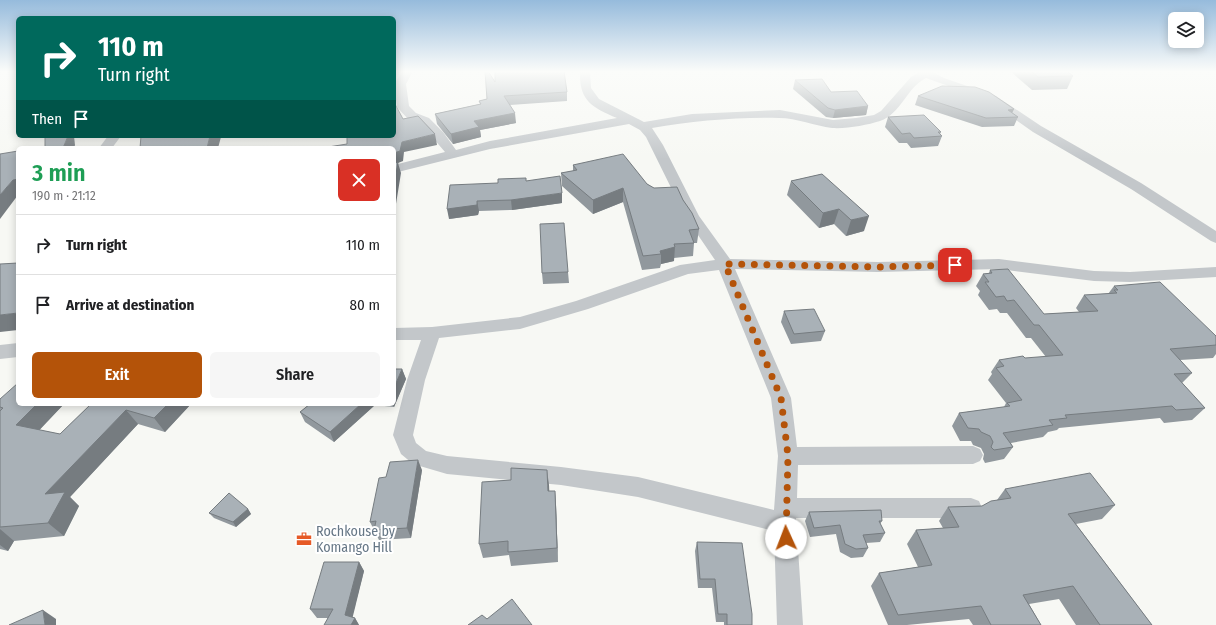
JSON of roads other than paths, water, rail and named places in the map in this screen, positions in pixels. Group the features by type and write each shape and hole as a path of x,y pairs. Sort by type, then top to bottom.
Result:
{"street":[{"path":"402,100 403,107 412,116 425,121 439,135 454,155"},
{"path":"594,100 635,123 651,134 692,216 725,264 781,398 788,456 785,515 790,625"},
{"path":"396,169 490,145 635,123 692,118 780,114 833,124 856,122 877,118 885,114 897,100"},
{"path":"995,100 1037,129 1136,186 1216,238"},
{"path":"107,146 113,138"},
{"path":"396,334 432,333 520,323 582,305 686,269 725,264 878,267 999,264 1094,276 1130,277 1216,272"},
{"path":"432,333 416,380 403,435 408,448 420,458 447,465 561,476 638,487 785,515 971,508"},
{"path":"0,352 16,350"},
{"path":"788,456 972,455"}],"place":[{"name":"Rochkouse by Komango Hill","path":"304,539"}]}
